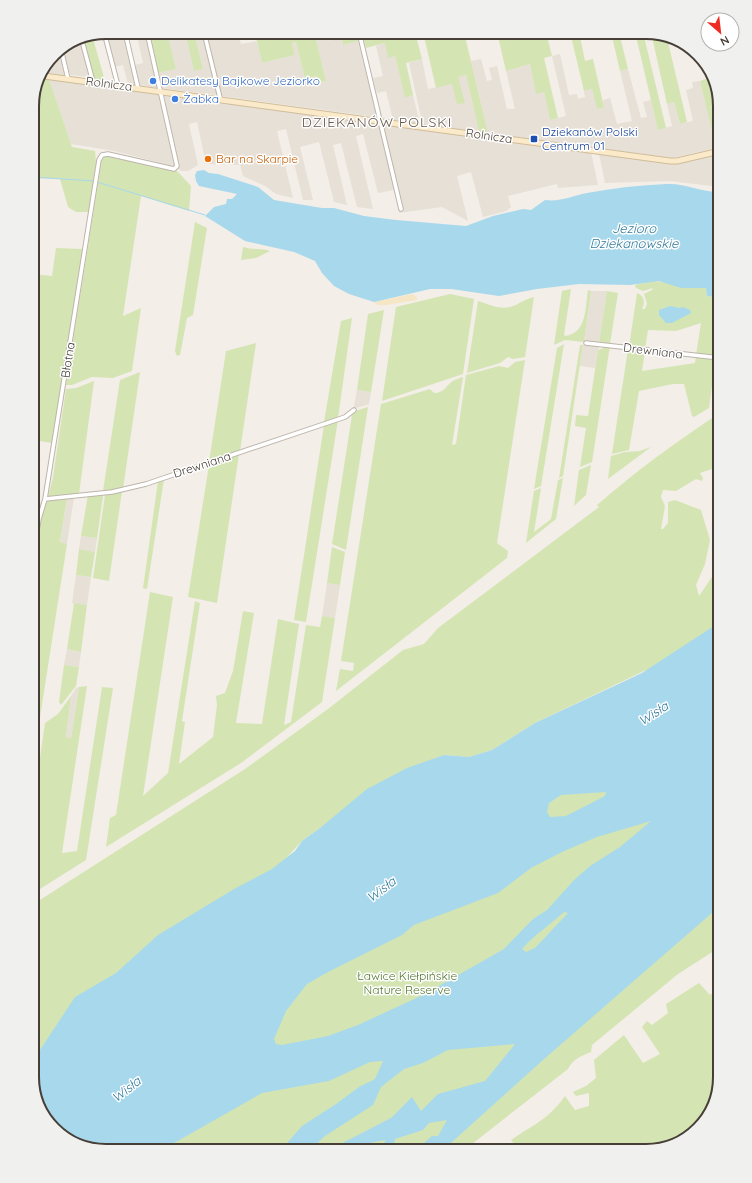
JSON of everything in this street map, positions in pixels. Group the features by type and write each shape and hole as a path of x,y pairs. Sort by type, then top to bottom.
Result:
{"street":[{"path":"106,39 117,82 116,85"},
{"path":"127,39 138,88"},
{"path":"149,39 161,91"},
{"path":"206,39 220,98"},
{"path":"361,39 401,209"},
{"path":"83,43 93,82"},
{"path":"63,56 68,79"},
{"name":"Rolnicza","path":"47,74 68,79 220,98 670,161 677,161 713,153"},
{"name":"Błotna","path":"39,519 45,499 99,160 102,155 108,154 174,169 176,168 161,91"},
{"name":"Drewniana","path":"586,343 713,357"},
{"name":"Drewniana","path":"45,499 112,492 152,482 345,417 354,410"}],"shaded area":[{"path":"106,39 126,39 137,85 128,84 123,65 114,67"},
{"path":"138,39 148,39 159,88 140,85 135,65 143,63"},
{"path":"169,39 187,39 194,71 203,69 196,39 205,39 217,95 161,88 157,73 176,69"},
{"path":"207,39 240,39 241,44 257,41 262,63 295,55 292,43 296,42 305,79 316,76 318,83 326,81 316,39 342,39 343,45 358,41 377,117 221,96"},
{"path":"385,43 395,56 405,97 413,95 420,124 393,120 386,91 377,93 373,78 383,76 376,46"},
{"path":"82,44 90,75 89,77 70,75 64,55 69,50"},
{"path":"560,54 569,95 577,94 578,99 585,97 584,91 592,89 597,108 604,107 603,100 610,98 617,124 632,121 620,71 628,69 641,118 647,117 643,102 651,100 658,130 672,126 667,104 674,102 680,124 693,121 686,90 693,88 692,82 700,81 713,135 713,149 672,158 488,133 471,61 481,59 487,81 492,80 489,68 497,66 507,109 515,109 506,71 530,64 536,93 544,92 550,120 566,116 552,56"},
{"path":"62,57 67,76 48,73"},
{"path":"422,59 428,89 452,84 458,77 466,75 479,132 425,124 422,122 409,63"},
{"path":"49,79 159,94 174,155 164,94 591,152 598,185 558,188 557,184 508,196 511,207 506,211 483,217 471,172 457,176 468,221 442,207 399,213 394,190 378,193 363,134 356,136 373,209 357,207 341,143 333,145 347,205 334,202 319,142 300,147 313,200 303,200 286,129 277,131 293,198 276,194 265,186 243,176 240,165 206,164 197,122 189,124 198,165 188,171 181,171 175,164 173,166 114,151 71,144"},
{"path":"599,154 675,164 713,155 713,186 670,181 605,183"},
{"path":"591,291 607,291 599,343 584,342"},
{"path":"583,345 599,345 595,368 580,366"},
{"path":"357,390 371,392 369,404 356,408 354,406"},
{"path":"74,497 67,544 60,543 67,498"},
{"path":"81,536 97,538 95,552 79,549"},
{"path":"76,575 91,577 87,605 72,603"},
{"path":"327,583 340,585 335,618 322,616"},
{"path":"67,649 81,652 79,667 64,665"},
{"path":"79,687 71,738 66,737 71,696 76,688"}],"green space":[{"path":"150,39 169,39 176,69 157,73"},
{"path":"187,39 196,39 203,69 194,71"},
{"path":"257,39 316,39 326,81 318,83 316,76 305,79 296,42 292,43 295,55 262,63"},
{"path":"342,39 358,39 358,41 343,45"},
{"path":"364,39 417,39 422,59 406,63 413,95 405,98 395,56 388,58 385,43 366,48"},
{"path":"425,39 466,39 488,133 479,132 466,75 458,77 465,103 457,104 452,84 436,88"},
{"path":"499,39 548,39 552,56 544,58 558,118 550,120 544,92 536,94 530,64 506,71"},
{"path":"572,39 580,39 585,61 593,59 604,107 597,109 592,89 584,91"},
{"path":"613,39 621,39 628,69 620,71"},
{"path":"637,39 645,39 666,128 658,130"},
{"path":"653,39 668,43 687,122 680,124 674,102 667,104"},
{"path":"93,40 105,81 95,80 84,43"},
{"path":"45,79 49,79 72,147 95,151 96,162 89,212 76,212 68,207 60,179 39,178 39,102 41,89"},
{"path":"707,79 712,93 713,135 700,81"},
{"path":"107,155 177,171 191,186 189,211 141,196 123,316 141,308 132,371 113,378 92,377 72,385 66,385 102,158"},
{"path":"195,222 207,228 193,315 187,318 180,355 177,356 175,351"},
{"path":"243,247 270,251 256,258 241,260"},
{"path":"56,248 83,249 53,443 39,441 39,275 52,276"},
{"path":"651,281 667,282 681,288 706,288 707,296 713,297 713,356 696,355 701,323 676,331 648,330 645,349 629,347 637,293 643,298 644,304 642,309 645,309 647,304 644,294 653,288 643,291 636,288 635,285"},
{"path":"571,289 564,335 566,336 573,334 578,330 584,318 588,290 591,291 584,342 565,340 554,345 562,291"},
{"path":"607,291 618,293 610,344 599,343"},
{"path":"450,294 474,299 463,374 382,401 396,307"},
{"path":"534,297 525,357 513,359 508,357 500,363 467,373 478,301 506,308"},
{"path":"384,310 371,392 357,390 368,314"},
{"path":"352,318 338,418 324,422 341,321"},
{"path":"256,343 240,451 209,462 226,351"},
{"path":"564,344 541,486 534,489 557,348"},
{"path":"580,345 583,345 563,476 559,478"},
{"path":"610,346 592,462 580,467 586,428 575,426 576,415 588,416 598,350"},
{"path":"628,349 645,351 642,371 695,363 696,356 713,358 713,379 709,408 694,417 692,416 684,384 673,384 639,391 629,450 612,454"},
{"path":"525,360 497,543 508,551 507,558 336,691 340,669 353,671 354,663 341,661 381,404 430,389 434,393 438,393 443,391 453,381 463,377 452,445 456,444 466,375 499,366 508,368 515,362"},
{"path":"140,372 123,489 103,491 120,380"},
{"path":"94,381 79,494 48,497 53,477 66,389 76,388"},
{"path":"368,407 346,550 332,544 352,415 355,411"},
{"name":"Ławice Kiełpińskie Nature Reserve","path":"713,418 713,469 700,473 703,478 702,481 696,479 676,491 663,490 661,497 665,506 661,529 663,529 668,523 668,502 675,500 701,510 710,540 705,564 696,585 699,596 713,575 713,952 678,974 592,1045 591,1052 575,1060 568,1069 472,1144 102,1144 93,1143 77,1137 62,1127 50,1114 46,1106 41,1094 39,1077 39,901 245,769 328,709 403,650 424,644 438,628 599,507 597,505 612,492 672,445","holes":["646,670 620,707 287,857 302,841 320,828 429,761 444,755 469,757 492,750 535,723"]},
{"path":"338,420 306,622 294,620 324,425"},
{"path":"651,447 608,479 611,456 625,452 640,451"},
{"path":"239,454 217,603 188,597 209,465"},
{"path":"591,465 586,495 574,506 579,470"},
{"path":"563,478 556,519 526,543 534,491 541,488 534,532 551,519 558,480"},
{"path":"164,479 147,589 143,588 158,481"},
{"path":"122,491 109,581 93,578 105,495"},
{"path":"88,495 102,495 103,497 97,538 81,536"},
{"path":"67,498 60,542 67,544 39,724 39,526 45,500"},
{"path":"39,503 43,503 39,515"},
{"path":"332,547 345,552 340,585 327,583"},
{"path":"79,549 95,552 91,577 76,575"},
{"path":"150,592 173,597 143,796 168,773 195,601 200,603 182,721 185,722 179,764 213,737 217,705 216,696 225,693 233,671 243,611 254,613 236,723 262,724 278,619 299,624 284,725 291,722 306,625 320,627 322,616 335,618 322,702 241,763 106,847 110,818 116,815"},
{"path":"74,603 87,605 81,652 67,649"},
{"path":"64,665 79,667 76,686 61,705 59,702"},
{"path":"87,686 62,853 77,851 102,687 113,688 86,860 39,890 39,765 45,723 58,714 71,696 66,737 71,738 79,687"},
{"path":"699,983 710,995 713,993 713,1077 711,1094 702,1114 690,1127 683,1133 663,1142 646,1144 515,1144 511,1140 547,1116 565,1096 575,1110 589,1106 589,1093 576,1096 573,1092 586,1086 596,1078 594,1060 624,1035 643,1063 660,1054 642,1027 647,1021 652,1025 668,1013 666,1004"}],"sand":[{"path":"412,294 417,297 417,300 386,305 377,305 374,302"}],"water":[{"name":"Jezioro Dziekanowskie","path":"204,170 209,173 218,174 258,187 274,200 322,208 334,208 364,216 466,226 493,216 523,209 531,210 545,200 561,199 617,188 673,184 713,192 713,297 707,296 706,288 681,288 659,281 630,285 579,284 537,289 499,296 451,289 430,289 374,302 349,294 334,286 322,273 315,261 294,252 245,241 205,216 214,207 226,204 227,199 232,199 237,194 199,186 195,175 197,171"},
{"path":"670,306 680,308 683,307 690,310 691,313 672,323 666,323 659,315 659,310"},
{"name":"Ławice Kiełpińskie Nature Reserve","path":"713,627 713,912 543,1060 450,1144 423,1144 432,1136 438,1136 447,1120 429,1123 423,1130 395,1139 394,1144 384,1144 385,1140 370,1144 341,1144 391,1118 412,1097 421,1111 438,1094 485,1081 515,1044 448,1050 423,1063 404,1069 381,1087 373,1105 325,1136 316,1144 286,1144 302,1126 359,1087 375,1079 383,1061 370,1062 329,1081 262,1093 171,1144 93,1143 69,1133 50,1114 41,1094 39,1077 39,1051 75,997 116,973 158,935 234,889 272,869 295,851 302,841 367,789 407,768 444,755 469,757 492,750 535,723 642,673","holes":["606,792 605,796 566,816 550,817 547,812 549,803 561,795","651,821 620,847 590,866 574,880 547,910 533,919 504,949 423,995 358,1025 328,1036 282,1045 276,1044 274,1039 286,1011 307,984 402,935 414,925 498,893 531,868 562,852 597,837","564,912 568,913 535,948 526,952 522,949"]}],"waterway":[{"path":"39,177 94,181"},
{"path":"97,182 205,215"}],"place":[{"name":"Delikatesy Bajkowe Jeziorko","path":"153,81"},
{"name":"Żabka","path":"175,99"},
{"name":"Dziekanów Polski Centrum 01","path":"534,139"},
{"name":"Bar na Skarpie","path":"208,159"}],"district":[{"name":"DZIEKANÓW POLSKI","path":"377,122"}],"water label":[{"name":"Wisła","path":"653,713"},
{"name":"Wisła","path":"381,889"},
{"name":"Wisła","path":"126,1089"}]}
